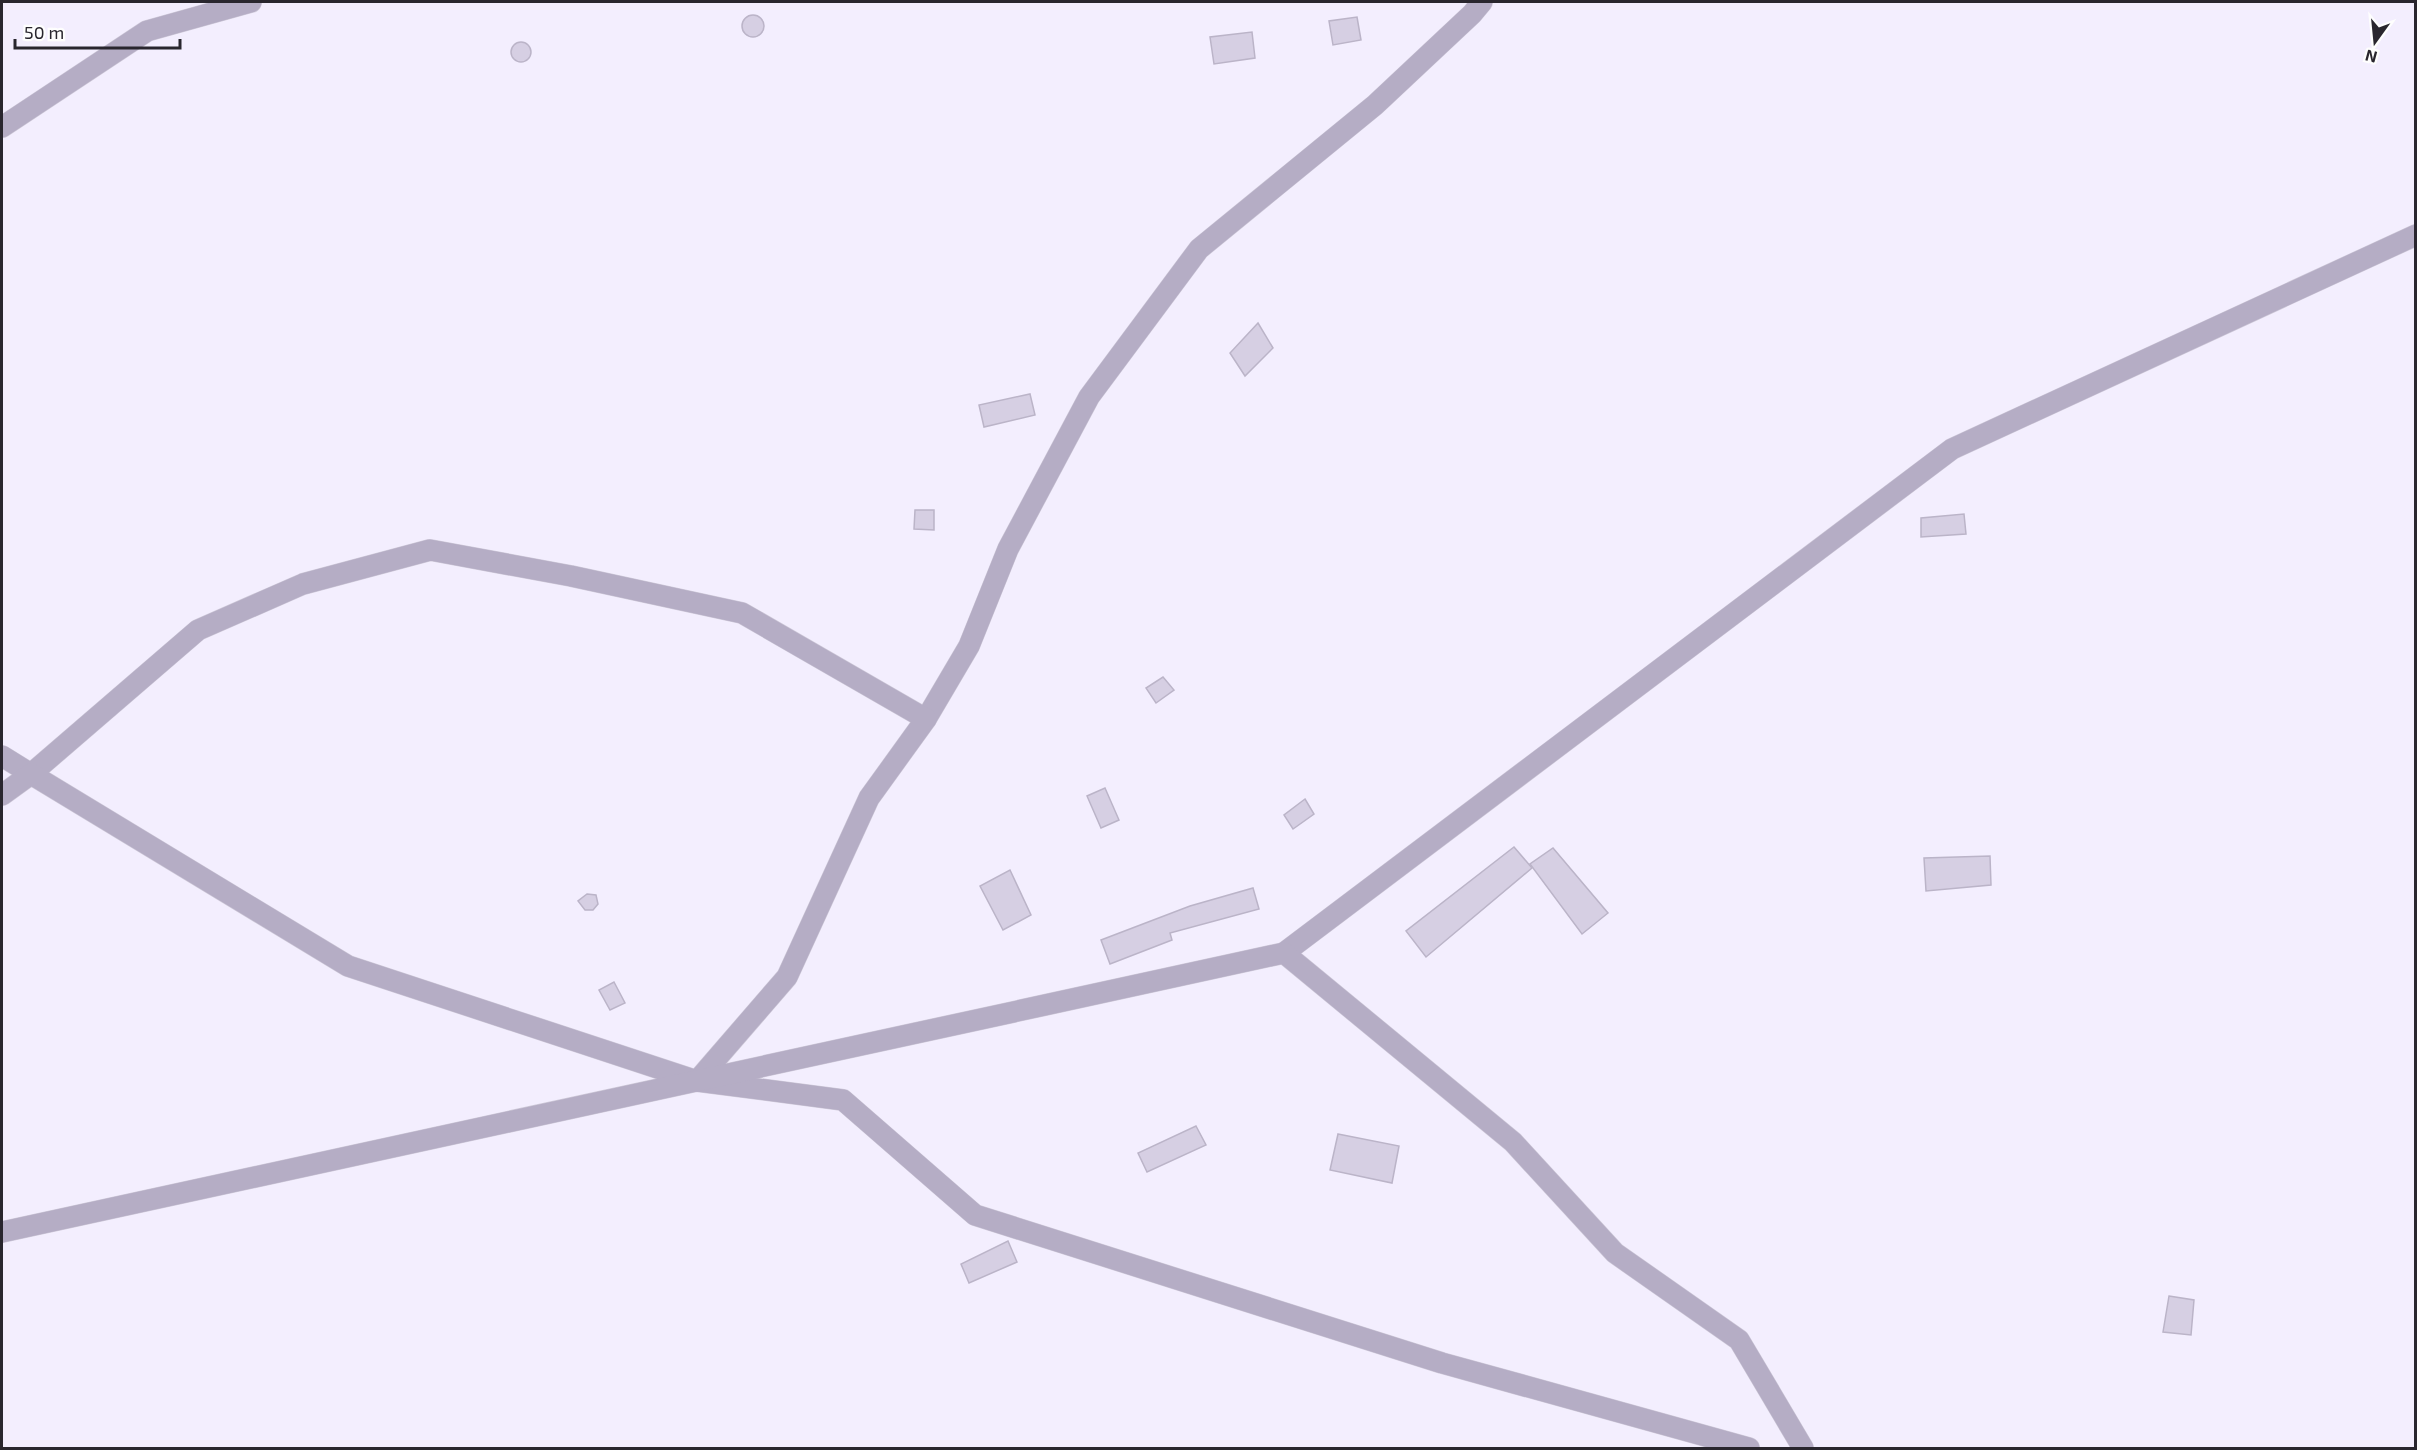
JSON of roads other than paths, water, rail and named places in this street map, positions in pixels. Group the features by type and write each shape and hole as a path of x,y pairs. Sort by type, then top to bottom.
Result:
{"street":[{"path":"2,127 147,31 251,2"},
{"path":"697,1080 788,977 869,798 926,719 969,646 1008,549 1089,397 1199,249 1375,105 1482,2"},
{"path":"2,1232 1284,953 1952,449 2415,235"},
{"path":"2,795 31,774 198,630 303,584 430,550 571,576 742,613 926,719"},
{"path":"2,756 348,966 697,1080 843,1100 975,1215 1442,1363 1749,1449"},
{"path":"1284,953 1513,1142 1615,1253 1738,1340 1803,1449"}]}
